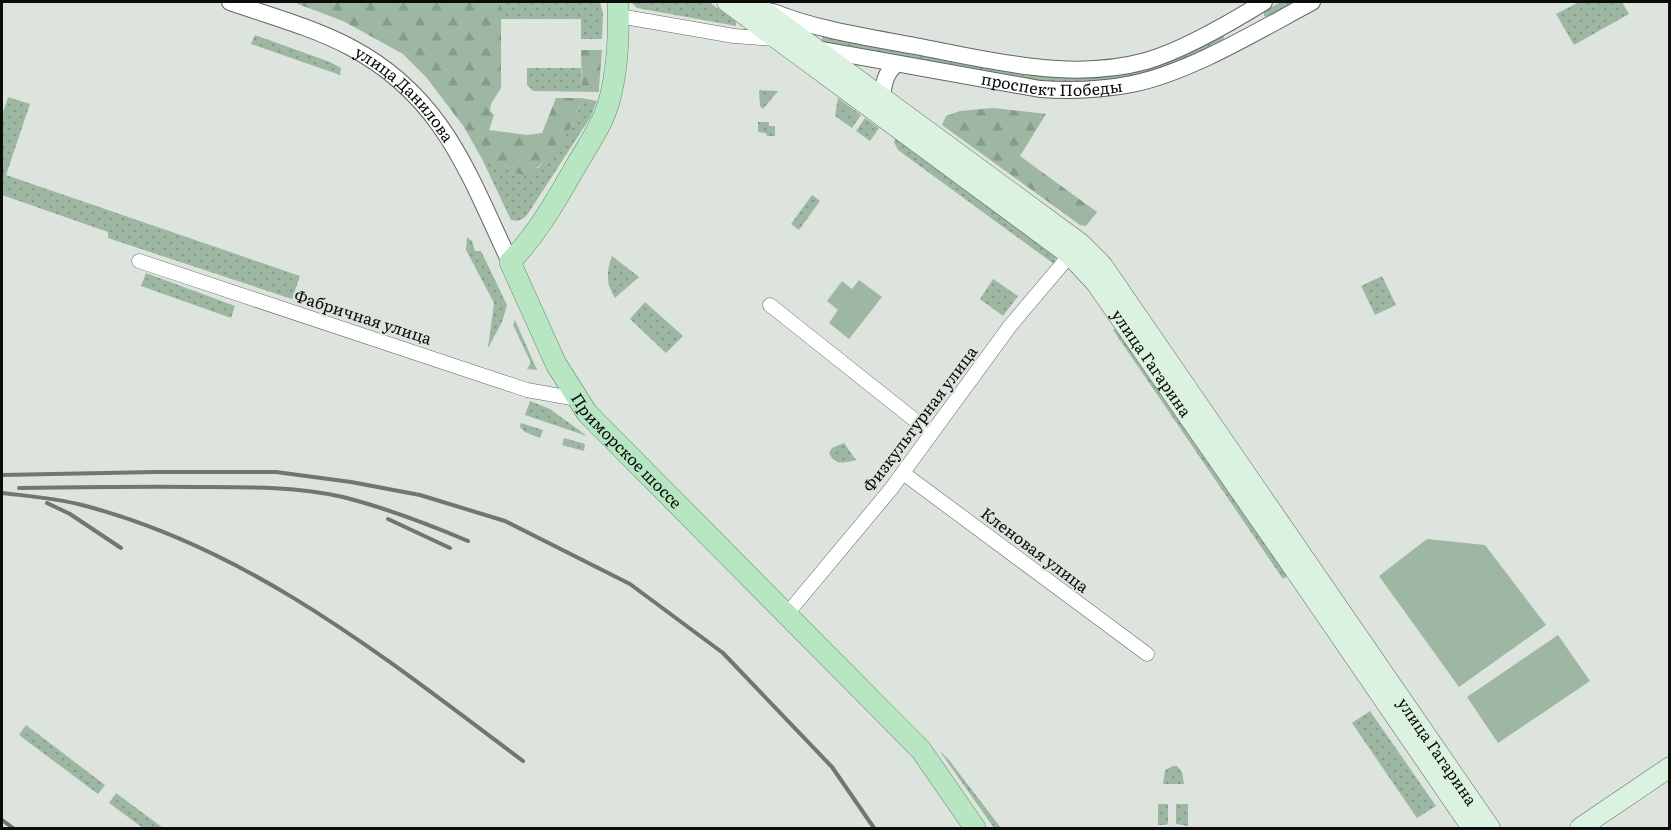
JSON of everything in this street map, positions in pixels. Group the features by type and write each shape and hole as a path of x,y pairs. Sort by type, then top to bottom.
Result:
{"main road":[{"name":"улица Гагарина","path":"727,2 776,39 817,59 882,97 1075,249 1122,321 1472,828"},
{"name":"улица Гагарина","path":"755,4 817,59 1075,249 1102,265 1490,828"},
{"path":"510,262 539,227 601,124 611,96 618,9"},
{"name":"Приморское шоссе","path":"510,262 542,337 577,399 588,413 921,750 975,828"},
{"path":"1580,828 1670,767"}],"street":[{"name":"улица Данилова","path":"230,2 350,47 392,74 412,92 446,132 477,190 510,262"},
{"name":"проспект Победы","path":"755,4 792,20 826,29 1039,68 1085,69 1136,63 1165,55 1246,8 1264,2"},
{"name":"проспект Победы","path":"817,59 896,64 1030,88 1088,90 1134,84 1181,69 1312,2"},
{"path":"1246,8 1252,34"},
{"path":"618,9 734,36 776,39"},
{"path":"817,59 818,34 826,29"},
{"path":"882,97 885,78 896,64"},
{"name":"Физкультурная улица","path":"786,615 903,473 1010,326 1075,249"},
{"name":"Фабричная улица","path":"139,261 527,390 577,399"},
{"path":"770,305 931,433"},
{"name":"Кленовая улица","path":"903,473 1147,654"}],"green space":[{"path":"295,2 501,2 501,88 491,104 490,111 494,115 489,130 527,135 542,133 556,98 581,98 574,120 553,152 526,176 492,165 482,159 464,127 426,77 403,54 343,21"},
{"path":"501,2 600,2 603,13 602,39 581,39 581,19 501,19"},
{"path":"631,2 709,2 736,22 736,26 637,8"},
{"path":"1281,2 1298,2 1267,17 1264,16 1264,11"},
{"path":"1579,2 1622,2 1629,14 1574,45 1556,14"},
{"path":"1223,32 1224,38 1221,41 1163,68 1135,76 1107,80 1052,83 821,41 823,36 827,35 1073,75"},
{"path":"255,35 330,62 341,68 340,75 251,44"},
{"path":"581,50 602,50 599,87 582,86"},
{"path":"527,68 581,68 582,86 599,87 599,92 533,91 527,85"},
{"path":"759,90 778,91 763,109 760,106"},
{"path":"8,97 30,104 6,175 300,276 292,299 108,238 108,232 2,195 2,116"},
{"path":"581,98 597,101 590,118 527,215 520,220 511,220 482,159 503,168 538,168 570,128"},
{"path":"838,98 861,115 852,128 835,116"},
{"path":"993,108 1046,114 1020,156 1097,212 1086,226 1080,225 942,125 946,116 960,111"},
{"path":"865,118 879,128 870,141 856,131"},
{"path":"758,122 769,122 769,126 775,126 775,136 767,136 766,133 758,132"},
{"path":"896,136 1054,254 1056,257 1054,264 898,150 894,142"},
{"path":"812,195 820,201 799,230 791,224"},
{"path":"467,237 472,241 475,251 481,251 507,305 502,322 488,348 494,303 466,250"},
{"path":"612,256 639,277 615,298 608,278"},
{"path":"146,273 235,306 231,318 141,286"},
{"path":"1382,276 1396,305 1375,315 1361,286"},
{"path":"993,279 1018,296 1003,316 980,299"},
{"path":"859,280 882,297 849,339 829,323 838,310 827,301 842,281 852,289"},
{"path":"645,302 683,336 666,353 630,319"},
{"path":"515,320 537,370 527,369 531,363 513,325"},
{"path":"1118,327 1290,574 1283,579 1113,330"},
{"path":"530,401 550,409 587,436 525,415"},
{"path":"521,423 543,430 540,438 525,432 520,427"},
{"path":"564,438 585,444 584,451 562,445"},
{"path":"844,443 856,460 840,463 831,457 829,453 832,448"},
{"path":"1427,539 1485,545 1546,625 1459,687 1379,576"},
{"path":"1558,635 1590,681 1498,743 1467,697"},
{"path":"1370,711 1436,806 1417,818 1352,723"},
{"path":"26,725 105,785 98,794 19,735"},
{"path":"939,750 949,760 1001,828 994,828"},
{"path":"1177,766 1182,772 1184,784 1163,784 1165,770"},
{"path":"116,793 163,828 143,828 109,803"},
{"path":"1158,804 1168,804 1168,823 1166,825 1158,825"},
{"path":"1176,804 1188,804 1188,826 1176,824"}],"railway":[{"path":"2,475 276,472 351,482 420,495 505,521 630,584 723,653 832,767 874,828"},
{"path":"19,488 241,487 310,491 375,506 468,541"},
{"path":"2,493 82,505 144,524 203,549 260,578 315,611 368,647 523,761"},
{"path":"47,503 70,514 121,548"},
{"path":"388,519 450,548"},
{"path":"2,820 13,828"}]}
